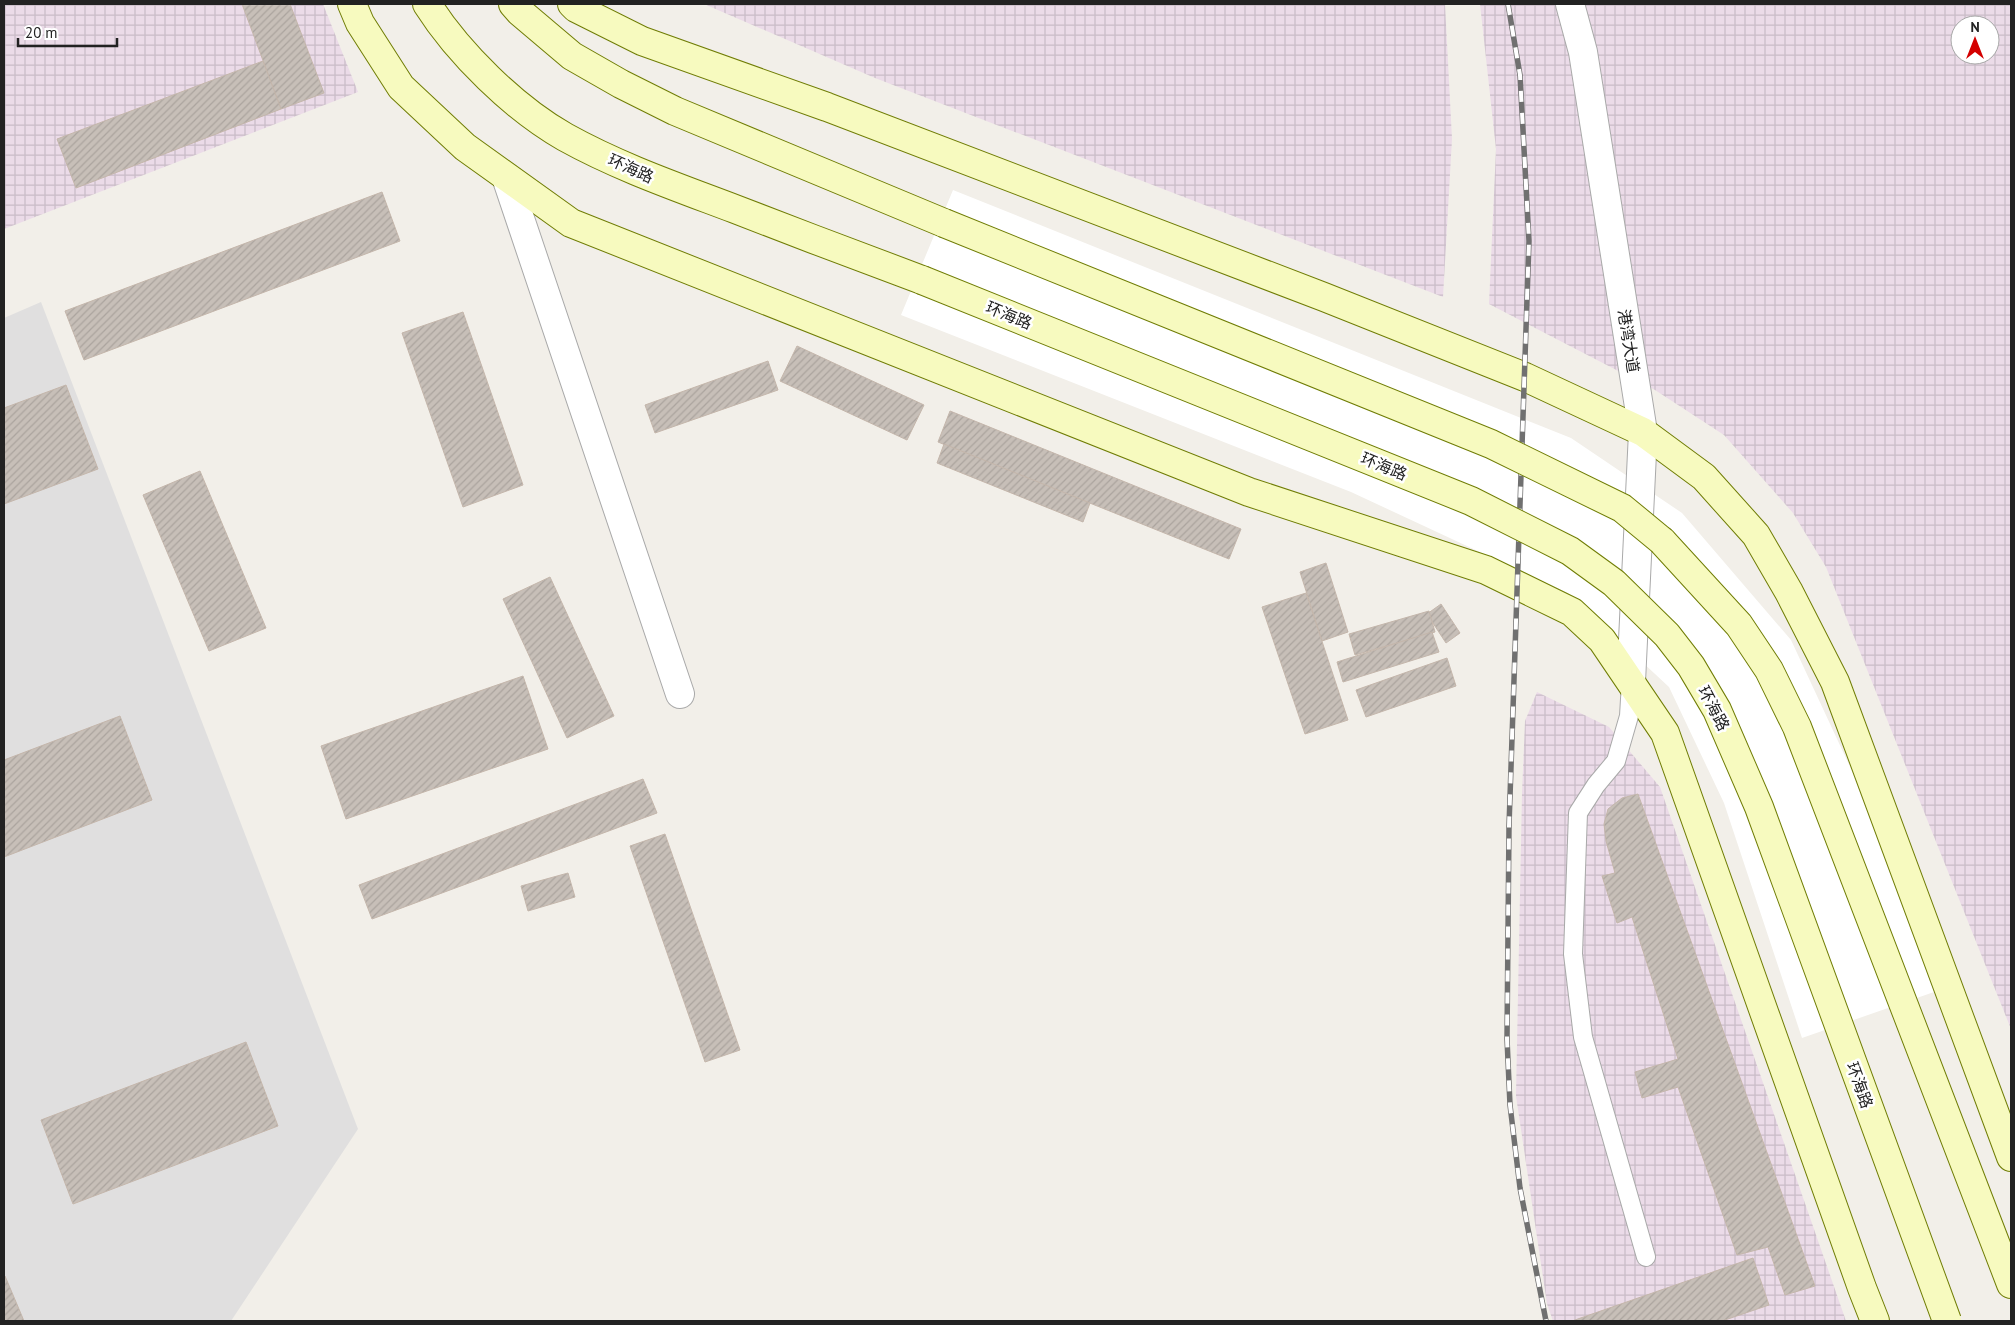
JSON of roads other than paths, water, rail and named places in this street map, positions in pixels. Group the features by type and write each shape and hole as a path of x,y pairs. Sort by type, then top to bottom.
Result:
{"main road":[{"path":"352,4 360,23 401,87 465,147 571,223 1249,492 1486,570 1572,612 1602,640 1666,733 1875,1321"},
{"name":"环海路","path":"427,4 482,72 525,109 564,136 634,171 922,280 1471,501 1570,551 1614,583 1667,635 1691,666 1717,710 1748,782 1947,1321"},
{"path":"513,4 572,56 621,84 675,111 944,223 1492,444 1622,508 1662,541 1739,625 1768,670 1797,727 2011,1284"},
{"path":"572,4 576,8 642,41 827,107 1324,297 1525,377 1643,432 1704,477 1756,536 1789,592 1835,682 2011,1157"}],"street":[{"name":"港湾大道","path":"1570,4 1583,52 1643,432 1631,682"},
{"path":"506,177 680,694"}],"lane":[{"path":"1631,682 1629,716 1616,761 1596,785 1578,813 1573,954 1583,1037 1646,1257"}],"railway":[{"path":"1508,4 1520,75 1529,241 1509,826 1507,1039 1510,1105 1520,1188 1546,1321"}]}
